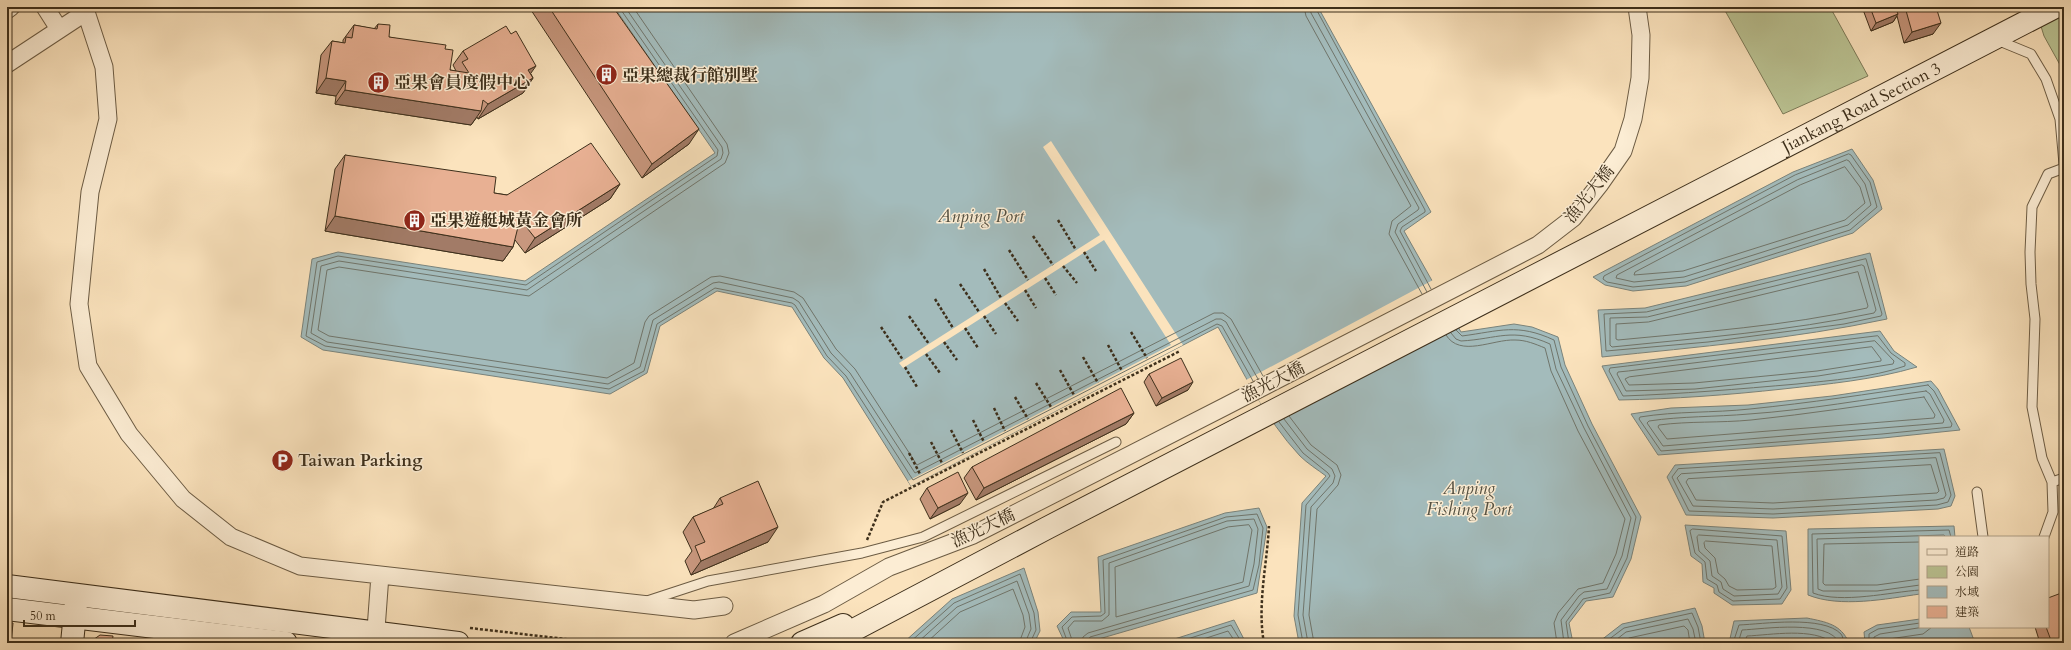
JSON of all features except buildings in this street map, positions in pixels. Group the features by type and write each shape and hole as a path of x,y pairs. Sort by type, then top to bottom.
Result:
{"street":[{"path":"7,10 11,7"},
{"path":"45,7 60,30"},
{"name":"漁光大橋","path":"734,643 824,604 889,567 980,531 1538,245 1573,218 1600,184 1623,151 1634,119 1640,78 1641,35 1637,7"},
{"name":"Jiankang Road Section 3","path":"1667,206 2055,7"},
{"path":"7,64 60,30 84,10 104,67 108,119 90,192 79,304 88,366 129,434 183,499 231,537 300,566 694,610 724,606"},
{"name":"漁光大橋","path":"911,598 1491,299 1667,206"},
{"path":"375,638 380,575"},
{"path":"7,586 375,638 458,643"},
{"path":"72,643 76,595"},
{"path":"802,643 911,598"},
{"path":"829,643 911,598"},
{"path":"852,643 911,598"},
{"path":"7,609 286,643"}],"lane":[{"path":"1992,38 2030,54 2046,79 2060,119 2064,164"},
{"path":"2044,536 2053,512 2052,482 2042,458 2032,407 2035,319 2031,284 2030,252 2032,207 2048,174 2064,168"},
{"path":"638,604 708,581 862,553 923,537 1116,442"},
{"path":"2052,482 2064,478"},
{"path":"1977,492 1983,536"}],"path":[{"path":"1058,220 1076,250"},
{"path":"1033,236 1053,265"},
{"path":"1009,250 1028,280"},
{"path":"1084,252 1096,271"},
{"path":"1064,266 1077,284"},
{"path":"984,269 1001,298"},
{"path":"1044,278 1056,295"},
{"path":"960,284 979,312"},
{"path":"1025,290 1036,308"},
{"path":"935,300 953,328"},
{"path":"1005,303 1018,321"},
{"path":"909,316 928,344"},
{"path":"984,316 996,334"},
{"path":"881,327 903,360"},
{"path":"965,328 978,348"},
{"path":"1131,332 1146,358"},
{"path":"944,342 957,360"},
{"path":"1108,345 1122,371"},
{"path":"862,553 884,502 1180,351"},
{"path":"926,354 940,373"},
{"path":"1083,357 1098,383"},
{"path":"905,367 917,387"},
{"path":"1060,370 1074,395"},
{"path":"1036,383 1051,407"},
{"path":"1015,397 1028,419"},
{"path":"994,408 1005,431"},
{"path":"973,420 984,442"},
{"path":"951,430 963,453"},
{"path":"931,442 942,463"},
{"path":"909,453 920,474"},
{"path":"1264,643 1261,628 1262,603 1269,526"},
{"path":"650,643 694,643"}],"green space":[{"path":"1723,7 1830,7 1868,76 1783,114"},
{"path":"2035,7 2064,7 2064,72 2044,36"}],"water":[{"name":"Anping Port","path":"614,7 1318,7 1431,212 1404,231 1461,332 1514,324 1532,327 1558,337 1565,365 1592,424 1641,517 1631,559 1613,597 1586,601 1569,623 1573,643 1299,643 1294,616 1302,503 1326,476 1309,464 1287,442 1265,411 1218,327 911,486 843,378 824,358 792,307 717,291 660,326 647,373 610,394 323,350 301,337 312,259 338,252 525,281 715,153"},
{"path":"1852,149 1873,180 1882,209 1853,233 1686,286 1633,291 1605,285 1593,277 1793,172"},
{"path":"1870,253 1887,319 1781,337 1602,357 1598,310 1645,308"},
{"path":"1880,331 1894,351 1917,367 1867,378 1800,387 1660,399 1619,400 1602,366"},
{"path":"1931,381 1938,389 1960,430 1883,438 1658,455 1631,414 1671,408 1748,405 1832,396"},
{"path":"1944,449 1955,496 1951,506 1938,509 1773,518 1686,515 1667,477 1675,465"},
{"path":"1259,508 1267,527 1257,593 1085,643 1065,643 1057,626 1071,612 1101,612 1098,557 1225,513"},
{"path":"1685,525 1786,531 1791,590 1782,604 1732,605 1714,593 1714,588 1703,582 1702,564 1691,556"},
{"path":"1954,526 1955,536 1919,536 1919,594 1878,600 1849,602 1821,599 1808,595 1808,529"},
{"path":"1024,568 1038,612 1040,631 1034,643 903,643 952,599"},
{"path":"1695,608 1702,626 1705,643 1600,643 1600,641 1622,624"},
{"path":"1807,618 1832,625 1842,632 1849,643 1729,643 1734,621"},
{"path":"1919,619 1919,628 1969,628 1975,643 1865,643 1864,632 1877,625"},
{"path":"1234,620 1246,643 1162,643"}],"pier":[{"path":"1051,141 1183,345 911,486 908,481 1171,345 1104,240 903,368 899,363 1100,235 1043,147"},
{"path":"1433,280 1461,327 1273,423 1246,380"}],"place":[{"name":"亞果總裁行館別墅","path":"607,75"},
{"name":"亞果會員度假中心","path":"379,82"},
{"name":"亞果遊艇城黃金會所","path":"415,220"},
{"name":"Taiwan Parking","path":"283,460"}],"water label":[{"name":"Anping Fishing Port","path":"1469,498"}]}
